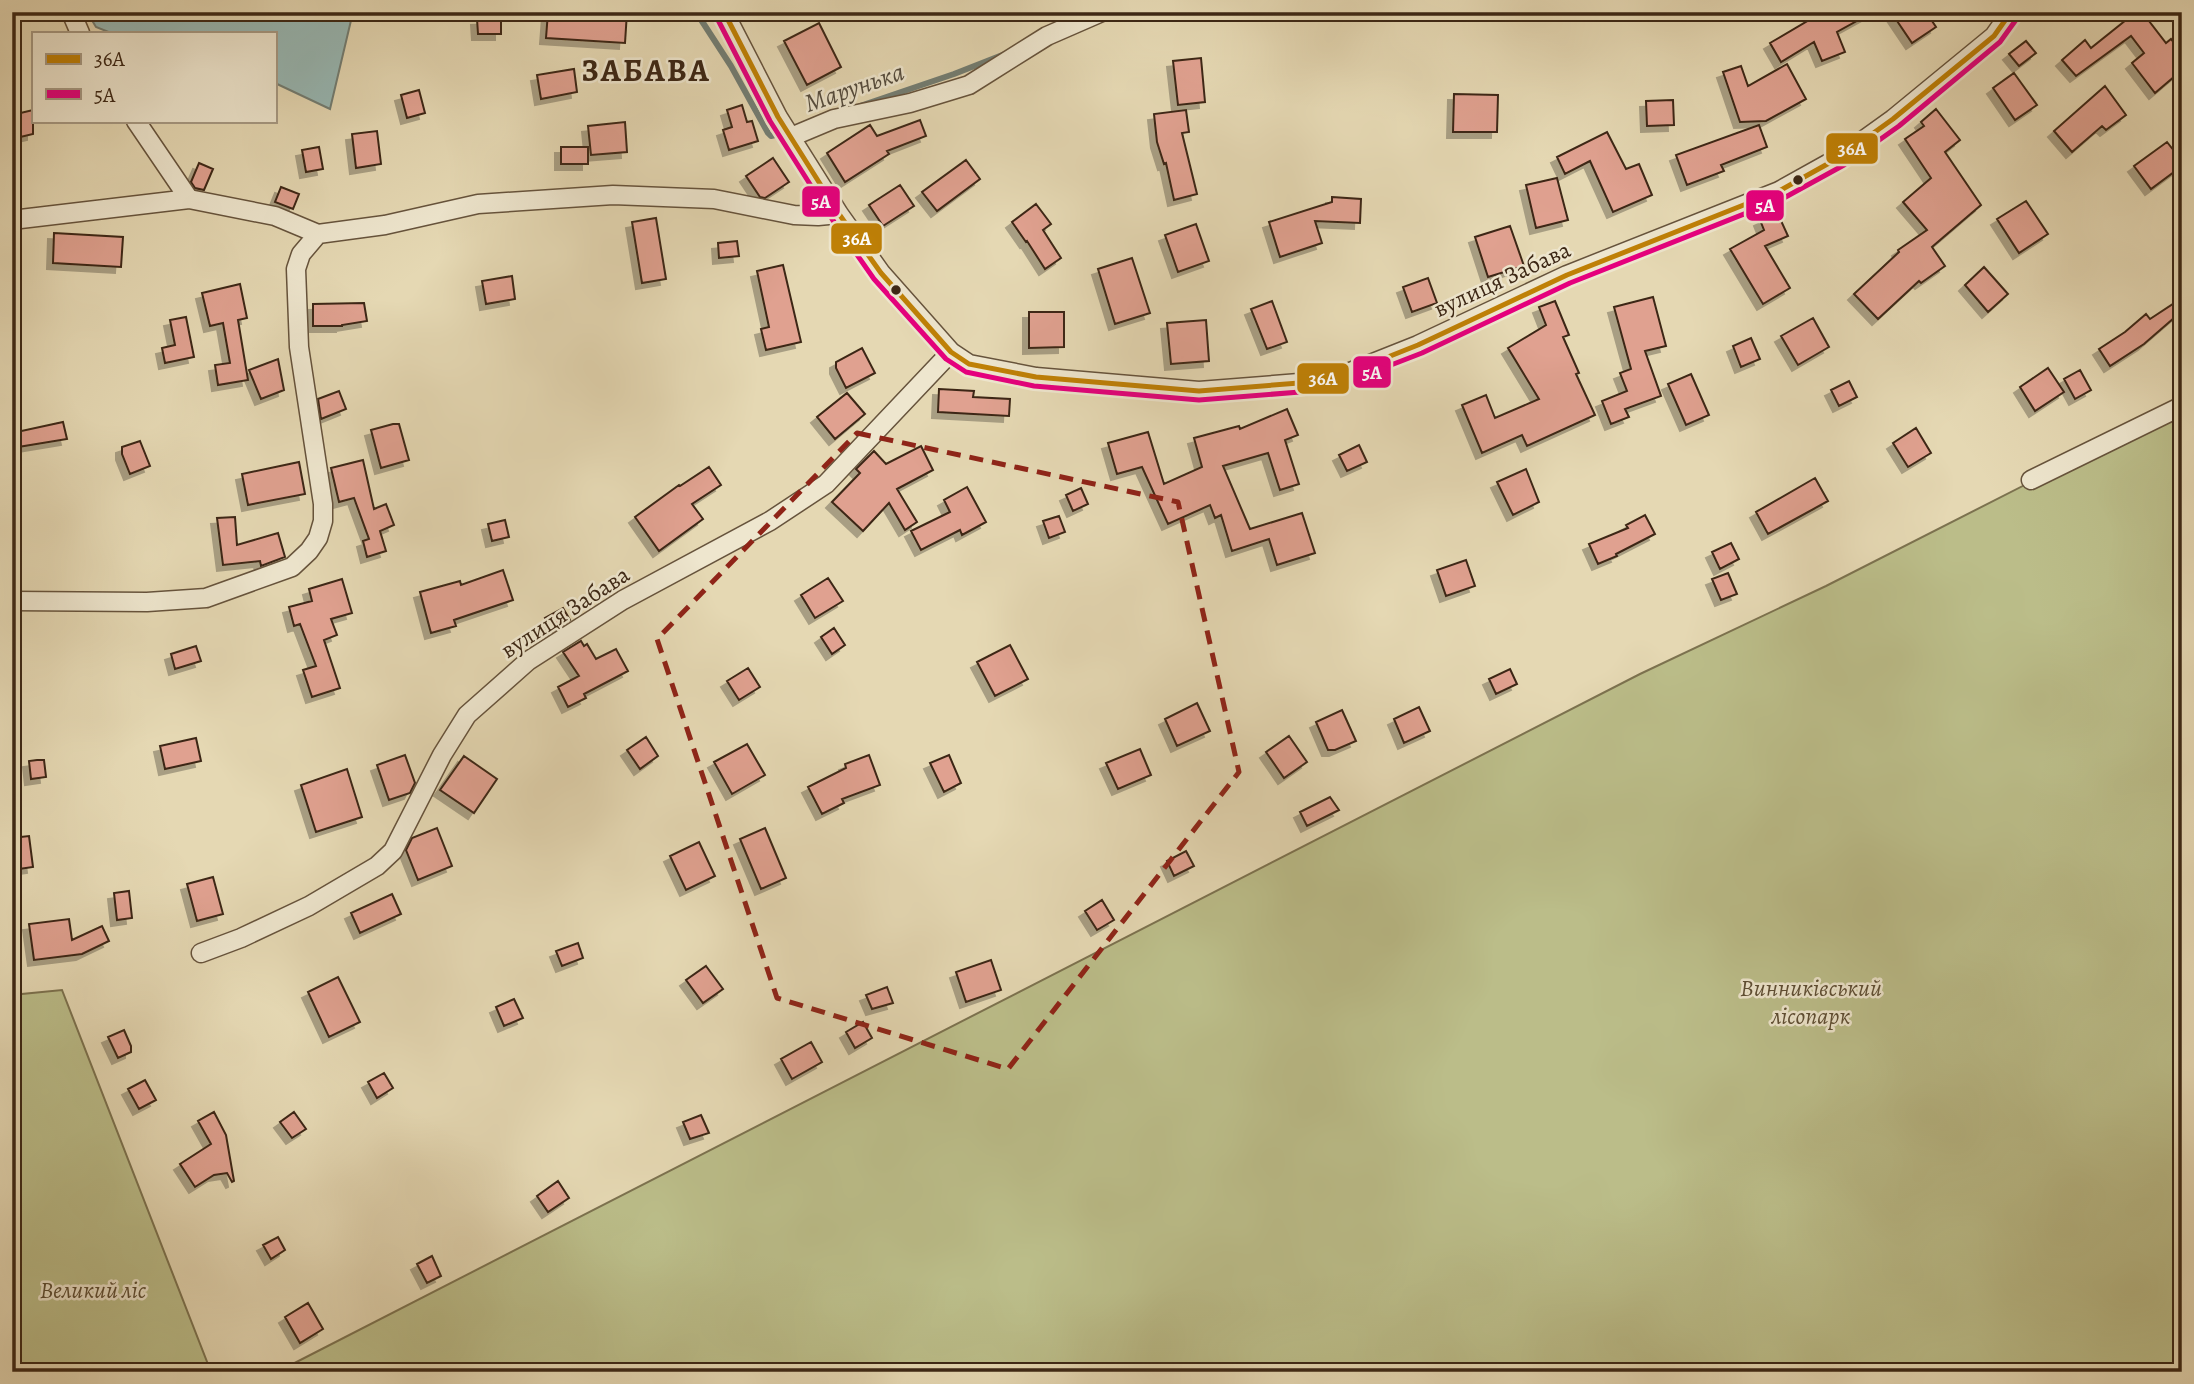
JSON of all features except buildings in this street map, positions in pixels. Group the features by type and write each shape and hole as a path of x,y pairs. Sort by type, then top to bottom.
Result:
{"street":[{"path":"71,12 80,32"},
{"name":"вулиця Забава","path":"724,12 778,117 839,214 881,273 951,352 969,364 1036,377 1199,391 1299,383 1345,374 1418,345 1567,275 1783,189 1840,157 1894,119 1994,36 2011,12"},
{"path":"790,135 834,119 911,103 969,85 1047,36 1102,12"},
{"path":"137,122 189,199"},
{"path":"12,220 189,199 275,216 318,234 385,225 478,204 613,195 714,199 794,215 839,214"},
{"path":"12,601 147,602 206,598 292,567 309,551 318,537 323,521 323,504 299,347 296,269 302,254 318,234"},
{"name":"вулиця Забава","path":"201,953 241,938 309,906 377,866 393,851 442,755 467,715 528,661 624,600 770,521 826,484 951,352"},
{"path":"2031,480 2182,406"}],"highlighted area":[{"path":"857,433 1178,502 1239,772 1008,1069 777,998 657,639"}],"green space":[{"name":"Винниківський лісопарк","path":"2182,405 2182,1372 277,1372 1640,674 1826,586"},
{"name":"Великий ліс","path":"62,990 211,1372 12,1372 12,995"}],"water":[{"path":"87,12 353,12 330,109 276,83 276,32 108,32 96,27"}],"waterway":[{"name":"Марунька","path":"12,15 24,12"},
{"name":"Марунька","path":"696,12 731,66 768,133 771,136 784,133"},
{"name":"Марунька","path":"860,106 1005,54"}],"transit line":[{"name":"36А","path":"724,12 778,117 839,214 881,273 951,352 969,364 1036,377 1199,391 1299,383 1345,374 1418,345 1567,275 1779,191 1840,157 1893,119 1994,36 2011,12"},
{"name":"5А","path":"716,16 770,121 832,219 874,279 946,359 966,372 1034,386 1199,400 1300,392 1347,382 1422,353 1570,283 1782,199 1844,165 1899,126 2000,42 2018,17"}],"district":[{"name":"ЗАБАВА","path":"646,70"}]}
